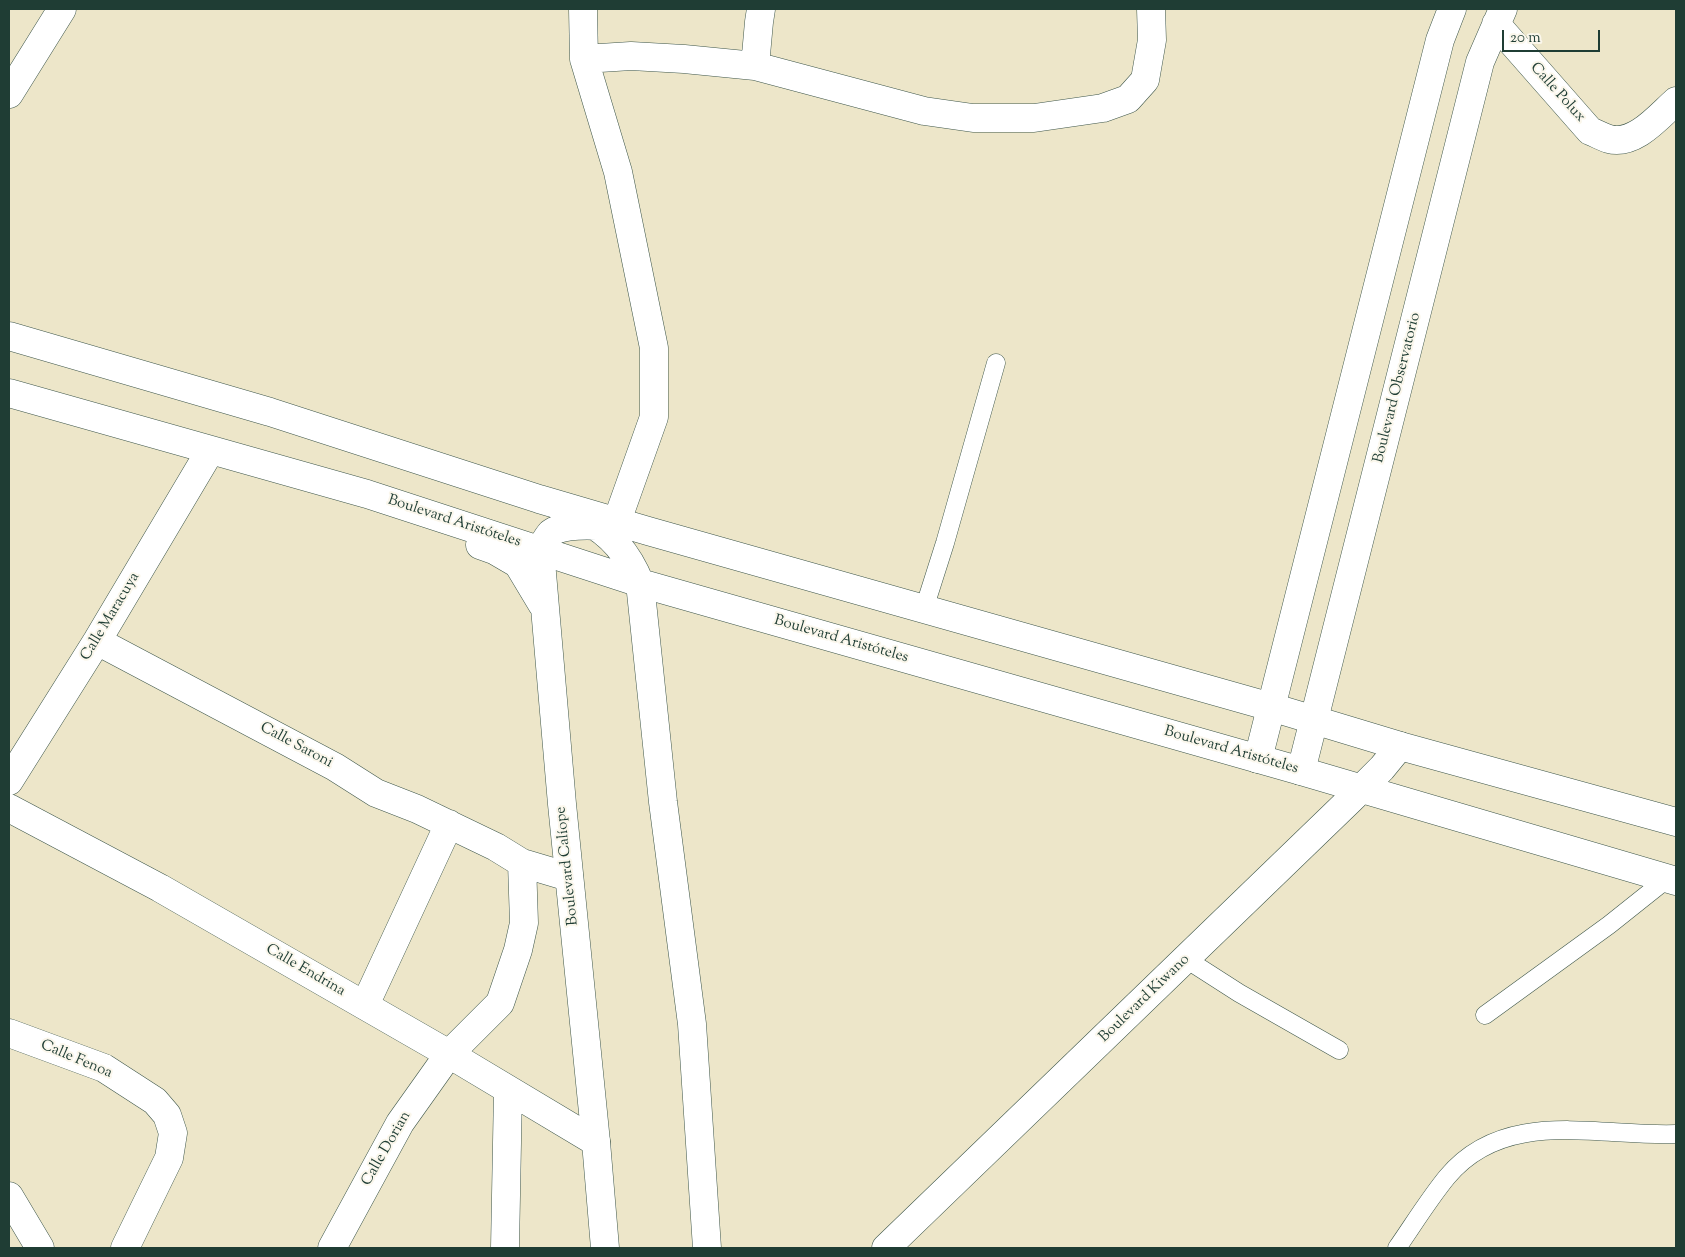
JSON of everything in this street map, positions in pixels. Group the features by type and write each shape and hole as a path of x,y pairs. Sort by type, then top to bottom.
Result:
{"street":[{"path":"9,94 62,9"},
{"path":"583,9 584,58 618,172 654,348 654,417 606,523"},
{"path":"756,66 758,22 762,9"},
{"path":"584,58 631,56 684,58 756,66 924,111 973,118 1034,118 1103,108 1128,99 1145,80 1152,40 1151,9"},
{"path":"1258,759 1440,40 1452,9"},
{"name":"Calle Polux","path":"1499,17 1590,131 1610,139 1629,138 1645,128 1676,101"},
{"name":"Boulevard Observatorio","path":"1301,771 1480,62 1499,17"},
{"path":"9,336 270,412 539,498 606,523 648,531 1271,707 1400,746 1676,822"},
{"name":"Boulevard Aristóteles","path":"9,393 367,494 640,583 1301,771 1672,880"},
{"name":"Calle Maracuya","path":"9,781 97,641 210,451"},
{"path":"367,494 377,513 494,550 518,564 537,593 545,611"},
{"path":"540,550 551,533 573,527 606,523"},
{"path":"606,523 632,564 640,583 663,802 692,1024 707,1248"},
{"name":"Boulevard Calíope","path":"540,550 605,1248"},
{"name":"Calle Saroni","path":"97,641 335,766 376,793 418,809 496,847 522,863 569,877"},
{"name":"Boulevard Kiwano","path":"886,1248 1362,789 1400,746"},
{"name":"Calle Endrina","path":"9,808 160,888 364,1005 596,1142"},
{"path":"364,1005 449,824"},
{"name":"Calle Dorian","path":"332,1248 400,1123 448,1054 500,1002 516,957 524,923 522,863"},
{"name":"Calle Fenoa","path":"9,1033 104,1068 155,1101 167,1115 173,1133 169,1158 125,1248"},
{"path":"506,1248 508,1090"},
{"path":"9,1196 40,1248"}],"lane":[{"path":"924,609 948,534 996,363"},
{"path":"1485,1015 1672,880"},
{"path":"1186,959 1239,993 1339,1050"},
{"path":"1397,1248 1448,1176 1474,1152 1503,1138 1535,1132 1574,1130 1649,1136 1676,1134"}]}
